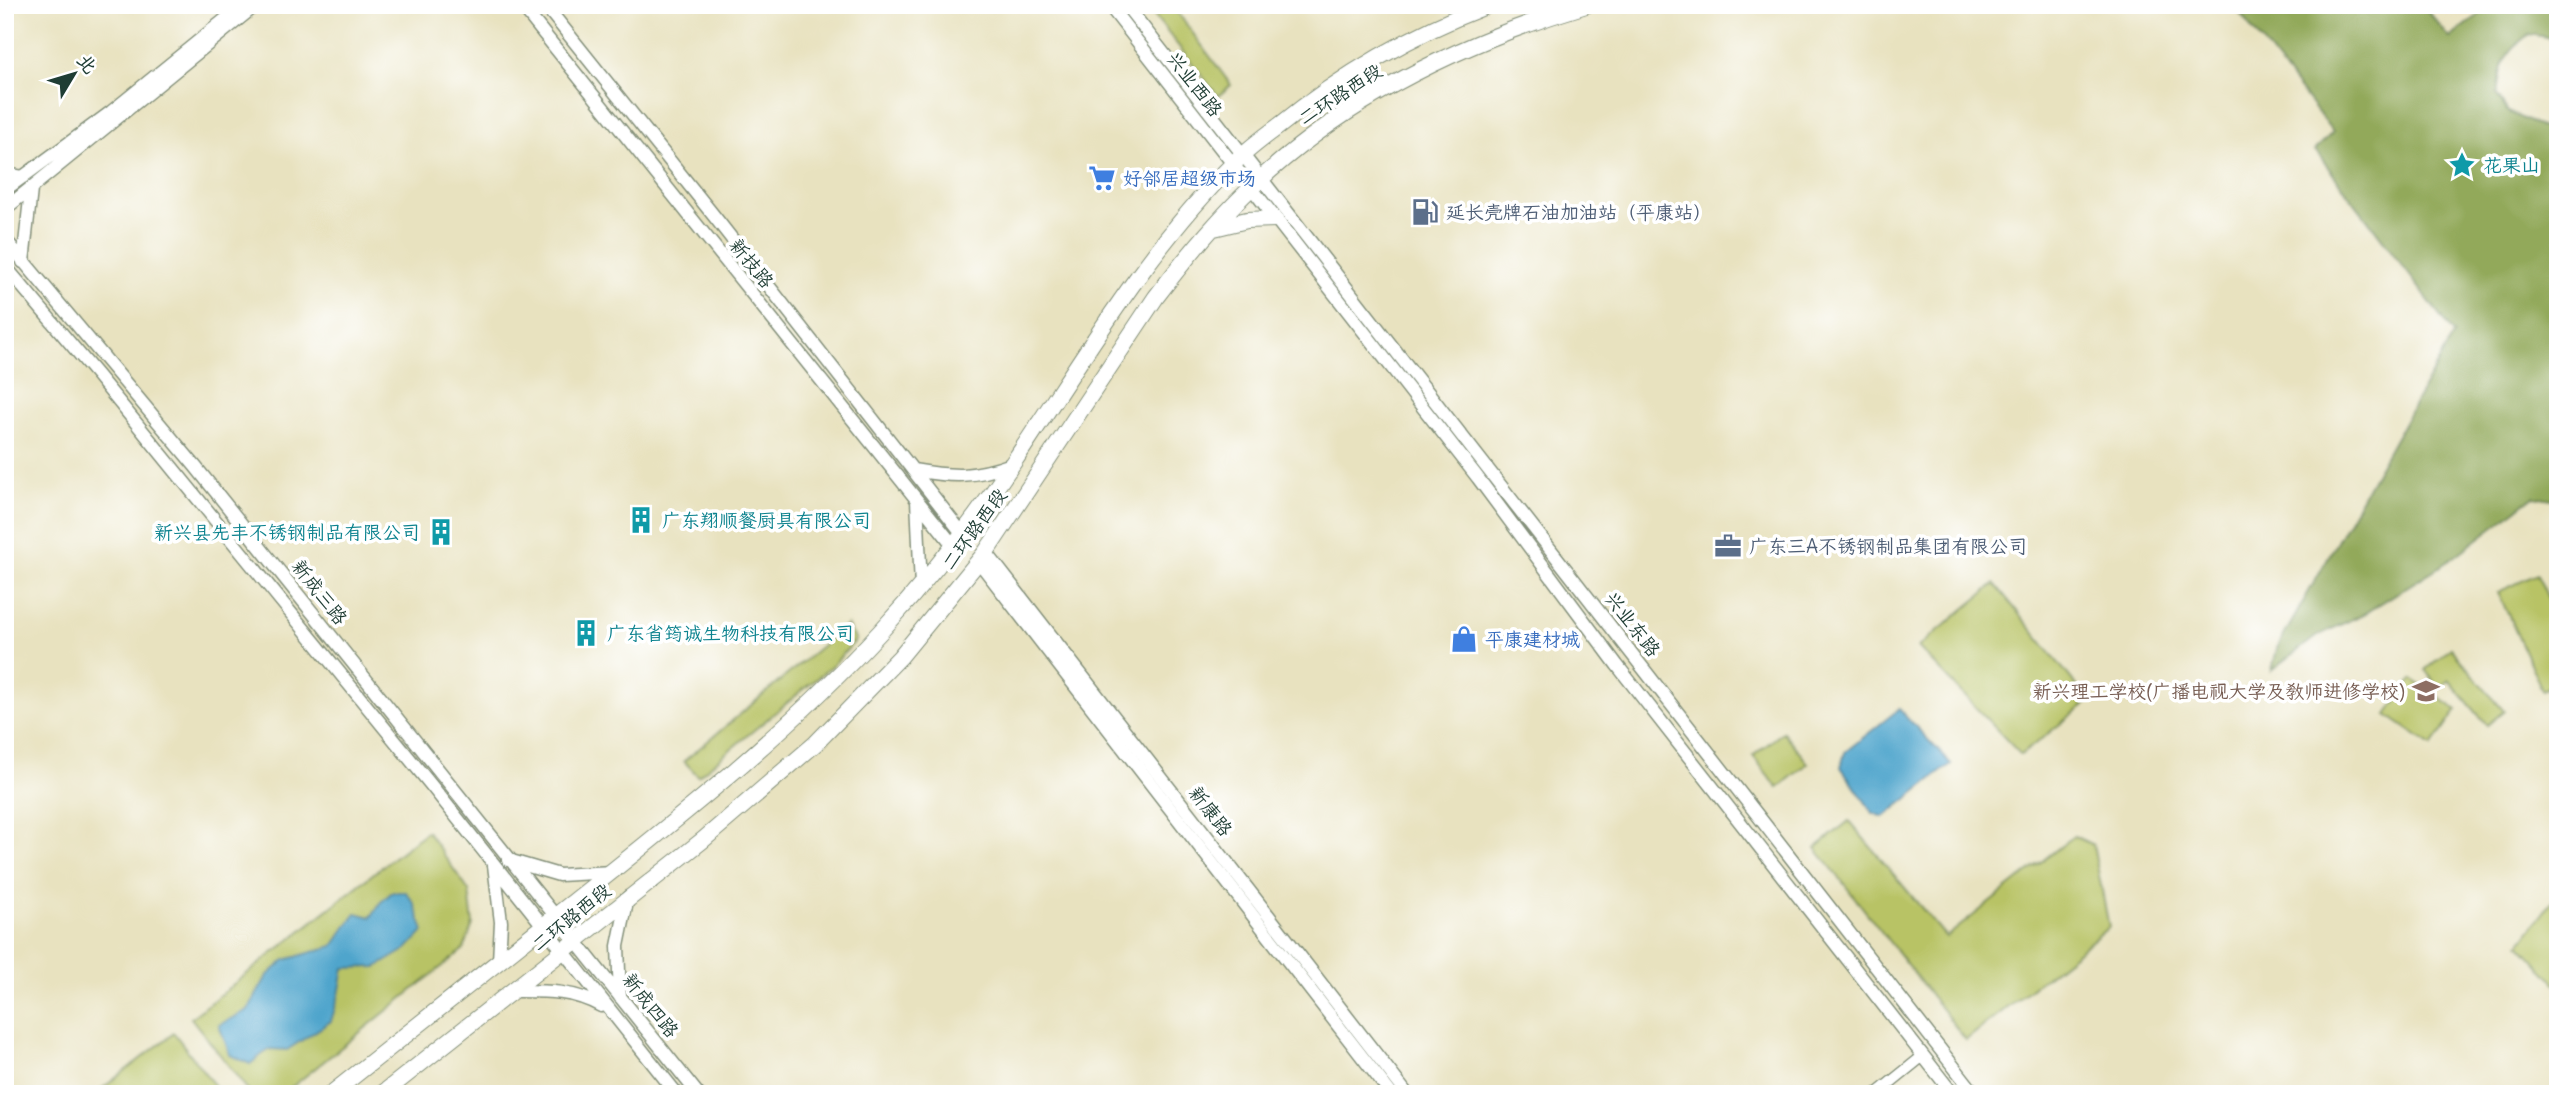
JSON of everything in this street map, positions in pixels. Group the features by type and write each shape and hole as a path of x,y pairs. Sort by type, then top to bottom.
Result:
{"main road":[{"name":"二环路西段","path":"331,1094 612,872 789,724 878,635 921,587 1012,464 1121,299 1165,240 1238,159 1309,102 1363,65 1456,17 1488,5"},
{"name":"二环路西段","path":"382,1094 703,839 815,744 900,657 982,557 1156,297 1212,229 1256,183 1336,119 1391,85 1462,49 1586,5"},
{"path":"1212,229 1247,219 1275,219"}],"street":[{"path":"5,190 111,112 243,5"},
{"path":"5,209 256,5"},
{"name":"新技路","path":"521,5 917,500 957,539"},
{"name":"新技路","path":"545,5 913,470 957,539"},
{"name":"兴业西路","path":"1109,5 1238,159"},
{"name":"兴业西路","path":"1126,5 1256,183"},
{"path":"5,174 23,177"},
{"name":"兴业东路","path":"1256,183 1275,219 1478,478 1617,665 1953,1094"},
{"name":"兴业东路","path":"1256,183 1975,1094"},
{"path":"23,262 31,190"},
{"name":"新成三路","path":"5,239 195,466 508,860 568,946"},
{"name":"新成三路","path":"6,268 97,374 494,864 549,922"},
{"path":"913,470 954,477 987,473 1012,464"},
{"path":"917,500 921,587"},
{"name":"新康路","path":"982,557 1391,1094"},
{"name":"新康路","path":"982,557 1407,1094"},
{"path":"508,860 559,875 612,872"},
{"path":"494,864 501,922 499,961"},
{"path":"620,998 618,946 628,897"},
{"name":"新成四路","path":"568,946 620,998 698,1094"},
{"name":"新成四路","path":"568,946 608,1009 677,1094"},
{"path":"513,991 559,991 586,997 608,1009"},
{"path":"1876,1094 1923,1056"}],"green space":[{"path":"1146,5 1172,5 1231,85 1218,96"},
{"path":"2233,5 2423,5 2450,38 2491,5 2558,5 2558,39 2529,34 2520,41 2504,60 2497,95 2508,112 2558,135 2558,500 2534,496 2453,558 2365,613 2317,636 2272,670 2277,648 2454,334 2315,150 2333,132"},
{"path":"2537,574 2558,620 2558,683 2542,690 2498,592"},
{"path":"1995,584 2089,701 2021,755 1918,647"},
{"path":"847,625 856,640 832,666 698,776 684,761"},
{"path":"2451,648 2504,711 2487,725 2449,680 2439,688 2425,670"},
{"path":"2412,679 2457,710 2432,746 2387,715"},
{"path":"1783,732 1808,763 1778,788 1753,756"},
{"path":"1849,821 1946,937 2074,836 2093,845 2109,927 1966,1040 1816,848"},
{"path":"427,831 469,891 473,924 464,949 283,1094 251,1094 191,1018"},
{"path":"2558,893 2558,986 2520,944"},
{"path":"174,1033 221,1094 95,1094"}],"water":[{"path":"1899,709 1951,764 1884,817 1873,813 1841,767 1845,752"},
{"path":"392,892 406,892 414,903 424,931 407,949 377,967 344,968 331,1021 287,1050 269,1049 250,1064 230,1055 219,1025 248,1010 267,976 285,960 333,946 356,913 371,917"}],"place":[{"name":"花果山","path":"2462,165"},
{"name":"好邻居超级市场","path":"1102,178"},
{"name":"延长壳牌石油加油站（平康站）","path":"1425,212"},
{"name":"广东翔顺餐厨具有限公司","path":"641,520"},
{"name":"新兴县先丰不锈钢制品有限公司","path":"441,532"},
{"name":"广东三A不锈钢制品集团有限公司","path":"1728,546"},
{"name":"广东省筠诚生物科技有限公司","path":"586,633"},
{"name":"平康建材城","path":"1464,639"},
{"name":"新兴理工学校(广播电视大学及教师进修学校)","path":"2426,691"}]}
